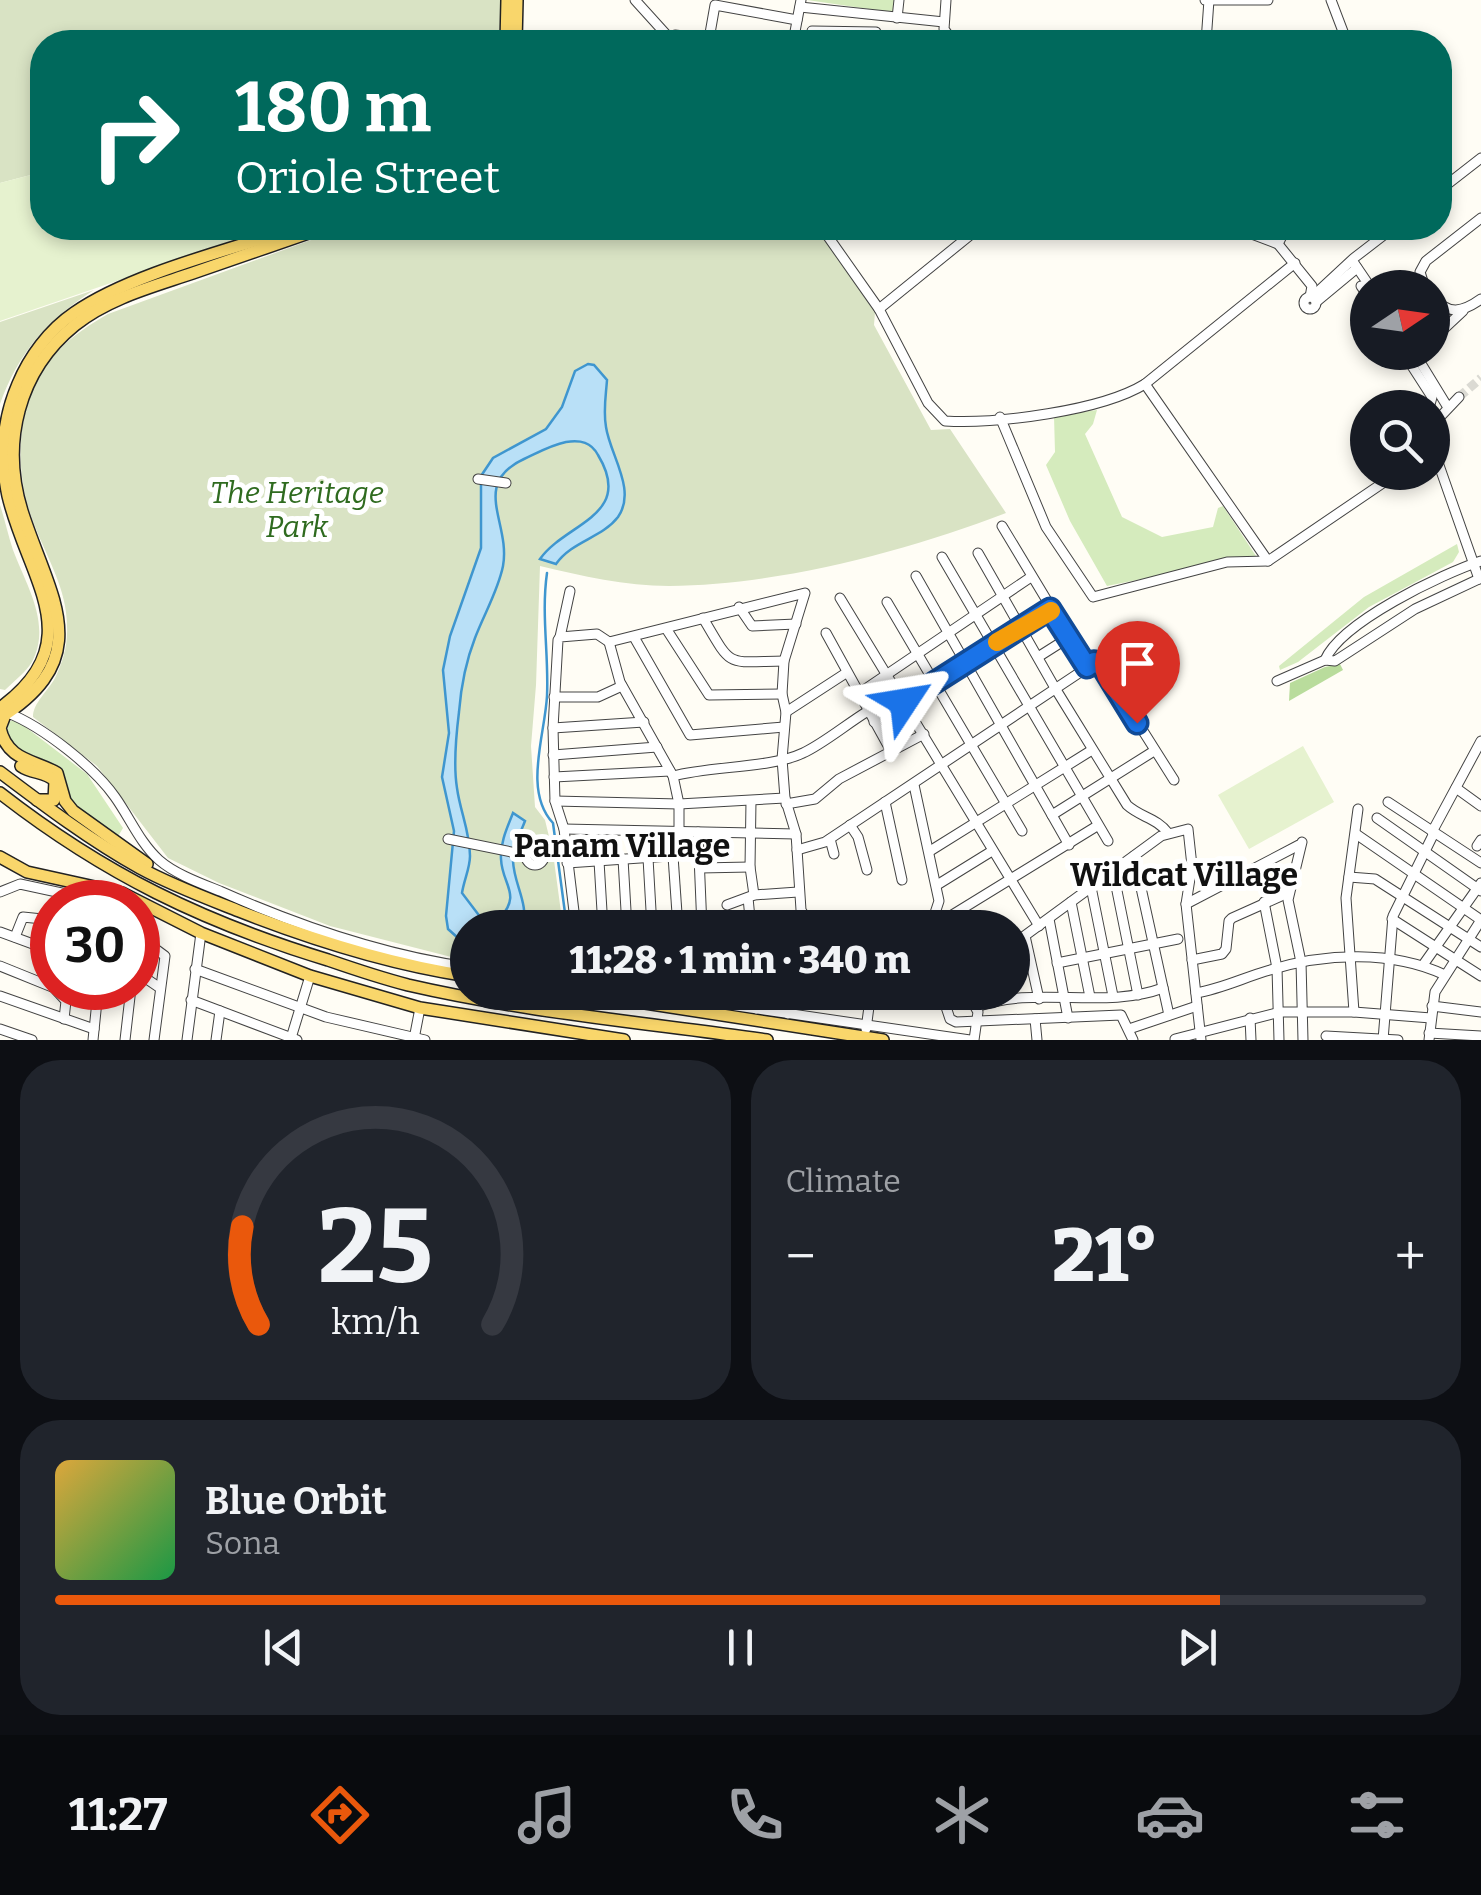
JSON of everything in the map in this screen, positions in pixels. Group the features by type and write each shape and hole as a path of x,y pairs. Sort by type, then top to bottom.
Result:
{"main road":[{"path":"506,30 507,0"},
{"path":"516,30 517,0"},
{"path":"179,886 72,811 57,772 25,761 4,740 0,728 3,711 38,671 49,632 41,590 13,516 9,472 15,421 34,362 70,315 104,296 260,240"},
{"path":"34,362 106,304 289,240"},
{"path":"3,711 26,700 40,686 54,661 58,615 9,472"},
{"path":"0,746 28,771 49,775 55,781 54,800 37,800"},
{"path":"0,772 124,858 179,886 359,953 450,973"},
{"path":"0,793 129,880"},
{"path":"0,853 50,872 90,880"},
{"path":"0,853 27,872 122,894 201,933 309,978 420,1008 557,1035 624,1040"},
{"path":"116,872 124,858"},
{"path":"160,896 246,934 406,984 767,1040"},
{"path":"709,1010 866,1031 883,1040"}],"street":[{"path":"635,0 662,30"},
{"path":"897,18 899,0"},
{"path":"945,30 946,0"},
{"path":"1206,30 1207,0 1268,0"},
{"path":"1331,0 1342,30"},
{"path":"795,30 801,3 944,22"},
{"path":"711,30 715,5 797,20"},
{"path":"1452,181 1481,158"},
{"path":"1421,270 1426,261 1481,218"},
{"path":"830,240 879,309 921,391 945,421 1112,401 1146,384 1295,263"},
{"path":"879,309 962,240"},
{"path":"1268,240 1278,244 1295,263 1312,286 1313,299 1380,240"},
{"path":"1278,244 1280,240"},
{"path":"1355,264 1358,270"},
{"path":"1450,323 1481,299"},
{"path":"1450,309 1463,310"},
{"path":"1146,384 1268,560"},
{"path":"1450,404 1460,397"},
{"path":"1000,417 1046,527 1093,597 1227,562 1268,560 1373,490"},
{"path":"478,479 506,483"},
{"path":"1277,681 1325,660 1335,661 1415,609 1480,579 1449,490"},
{"path":"1002,526 1087,667"},
{"path":"978,553 1126,805 1168,832"},
{"path":"942,557 1108,841"},
{"path":"1325,660 1333,647 1387,606 1435,579 1477,562"},
{"path":"916,576 1069,845"},
{"path":"858,694 1031,577"},
{"path":"570,591 559,638 553,755 556,802 564,828 574,910"},
{"path":"609,642 805,593 784,661 782,694 786,712 782,760 786,801 796,834 798,892 803,910"},
{"path":"840,598 992,851 1044,922 1068,1018"},
{"path":"887,602 1022,832"},
{"path":"739,607 752,626 796,624"},
{"path":"874,722 1050,609"},
{"path":"702,618 726,657 734,662 784,661"},
{"path":"667,630 709,695 782,694"},
{"path":"559,638 597,634 609,642 622,686 672,774 679,831"},
{"path":"826,634 891,751"},
{"path":"634,637 690,735 784,727"},
{"path":"1038,657 1068,638"},
{"path":"798,850 830,839 1094,662 1102,666 1174,780"},
{"path":"786,712 846,674"},
{"path":"554,698 598,697 622,686"},
{"path":"26,700 35,728"},
{"path":"3,711 35,728 98,777 159,860 178,872 234,898 345,939 450,964"},
{"path":"554,778 672,774 782,760 802,754 868,711"},
{"path":"553,728 644,722"},
{"path":"556,802 678,804 815,799 839,779 924,734"},
{"path":"1383,1040 1392,919 1481,741"},
{"path":"553,755 657,747"},
{"path":"930,851 1092,750"},
{"path":"1052,816 1154,751"},
{"path":"914,785 937,884 937,910"},
{"path":"1456,788 1481,806"},
{"path":"751,801 751,910"},
{"path":"886,802 902,880"},
{"path":"1388,802 1481,864"},
{"path":"1354,1012 1346,898 1358,809"},
{"path":"1377,818 1480,888 1423,966"},
{"path":"850,825 859,839 866,870"},
{"path":"962,910 1097,826"},
{"path":"564,828 796,834"},
{"path":"1030,933 1168,832 1188,829 1191,874 1186,904 1201,1035"},
{"path":"698,832 701,910"},
{"path":"1356,834 1481,920 1435,992 1429,1036 1481,1036"},
{"path":"448,839 525,855"},
{"path":"830,839 834,854"},
{"path":"1186,904 1300,844 1288,893 1301,962 1302,1040"},
{"path":"937,884 992,851"},
{"path":"567,863 699,854"},
{"path":"673,856 677,910"},
{"path":"1134,856 1169,1014"},
{"path":"648,858 650,910"},
{"path":"623,860 626,910"},
{"path":"599,861 602,910"},
{"path":"700,868 750,867"},
{"path":"1112,872 1138,995"},
{"path":"1170,878 1191,874"},
{"path":"1349,878 1373,878 1481,948"},
{"path":"1,890 20,884 30,886"},
{"path":"1092,887 1113,996"},
{"path":"727,910 727,901 798,892"},
{"path":"1192,960 1225,952 1229,921 1288,893"},
{"path":"1071,902 1090,998"},
{"path":"1264,902 1276,968 1279,1040"},
{"path":"15,937 23,918 30,918"},
{"path":"1392,919 1481,976"},
{"path":"0,932 30,943"},
{"path":"187,1040 201,933"},
{"path":"1057,963 1178,940"},
{"path":"160,952 166,956 160,988"},
{"path":"1030,955 1039,999"},
{"path":"1196,994 1276,968 1349,957 1388,959 1445,975"},
{"path":"0,966 30,978"},
{"path":"195,969 300,1009 417,1039 420,1008"},
{"path":"191,1000 294,1039 309,978"},
{"path":"1030,999 1138,995 1163,988"},
{"path":"0,996 64,1019 94,1035 97,1010"},
{"path":"1129,1029 1197,1006"},
{"path":"1432,1006 1481,1012"},
{"path":"64,1019 65,1010"},
{"path":"125,1040 128,1010"},
{"path":"154,1040 157,1010"},
{"path":"762,1010 866,1031 972,1040 979,1022 977,1010"},
{"path":"788,1014 790,1010"},
{"path":"866,1031 869,1010"},
{"path":"948,1010 952,1022 1121,1015 1133,1040"},
{"path":"216,1040 220,1011"},
{"path":"1174,1039 1280,1012 1431,1018"},
{"path":"1326,1013 1326,1038 1398,1040"},
{"path":"1250,1018 1251,1040"},
{"path":"1035,1019 1037,1040"},
{"path":"0,1029 32,1040"}],"green space":[{"path":"0,0 502,0 501,30 30,30 30,175 0,183"},
{"path":"807,0 897,0 896,13"},
{"path":"30,175 30,240 236,240 0,321 0,183"},
{"name":"The Heritage Park","path":"311,240 824,240 875,312 874,325 931,430 950,429 1006,513 884,553 754,580 653,586 540,566 531,746 535,807 545,820 561,910 450,910 450,957 330,926 219,883 168,858 97,766 33,717 60,666 67,633 60,586 27,503 22,480 22,433 33,388 44,368 70,339 108,314"},
{"path":"94,290 62,313 36,339 0,404 0,322"},
{"path":"1097,410 1085,434 1122,517 1162,537 1213,527 1218,508 1223,506 1256,556 1107,586 1070,521 1046,465 1055,452 1054,416"},
{"path":"0,505 35,605 39,633 32,662 5,690 0,689"},
{"path":"1457,544 1459,552 1453,562 1369,607 1298,662 1280,670 1279,666 1364,597"},
{"path":"1340,664 1343,670 1289,701 1290,683"},
{"path":"15,719 87,774 123,828 117,838 72,802 59,767 32,757 10,740 9,722"},
{"path":"1303,746 1334,802 1249,849 1218,795"}],"water":[{"path":"594,365 607,380 606,427 624,484 623,507 604,530 570,550 556,564 540,559 592,516 608,492 607,476 598,455 581,442 560,443 524,459 499,480 496,506 503,566 469,656 456,740 458,797 470,856 462,893 475,910 450,910 450,931 446,916 454,831 442,777 449,733 443,670 450,636 481,548 481,476 493,458 546,429 562,407 575,371"},
{"path":"513,813 525,821 513,861 523,910 506,910 510,896 501,853"}],"waterway":[{"path":"547,573 547,696 537,779 544,810 553,823 565,910"}],"tunnel":[{"path":"1459,397 1481,378"}],"slow traffic":[{"path":"997,642 1051,611"}],"district":[{"name":"Panam Village","path":"622,846"},
{"name":"Wildcat Village","path":"1184,875"}],"route":[{"path":"904,702 1050,609 1087,667 1100,663 1137,723"}]}
